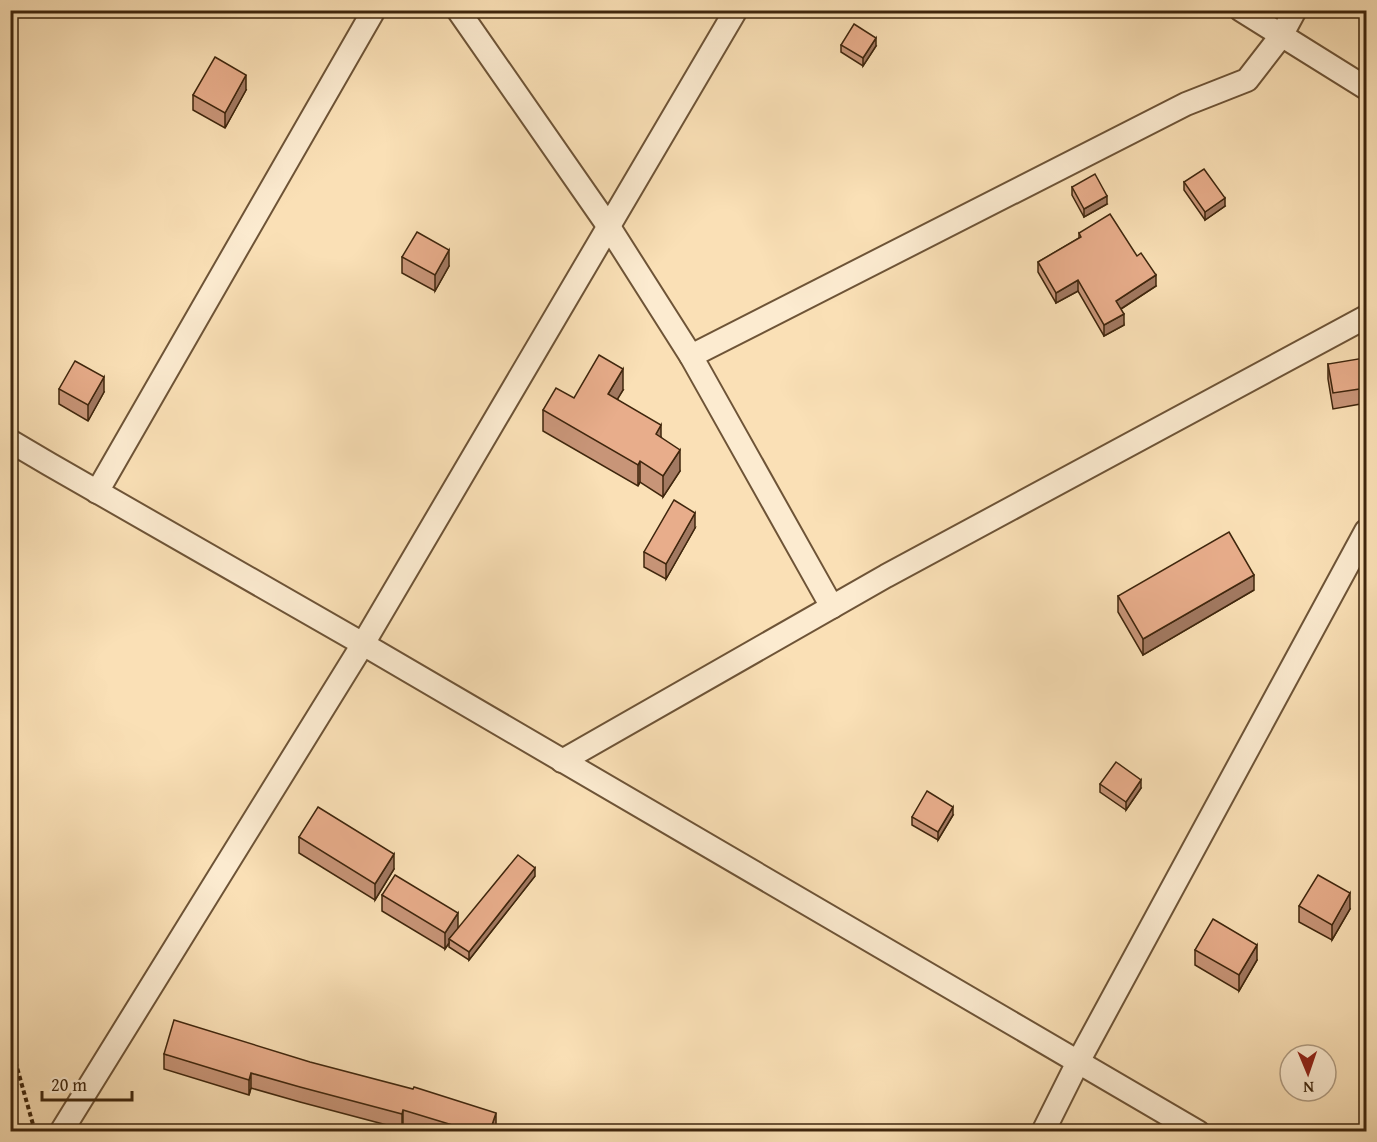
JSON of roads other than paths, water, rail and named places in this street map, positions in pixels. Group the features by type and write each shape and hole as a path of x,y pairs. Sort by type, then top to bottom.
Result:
{"street":[{"path":"97,492 374,10"},
{"path":"458,10 609,227 691,356 832,607"},
{"path":"61,1131 363,644 736,10"},
{"path":"1241,10 1366,88"},
{"path":"691,356 1186,104 1247,80 1281,36 1295,10"},
{"path":"562,761 832,607 1366,317"},
{"path":"10,441 1198,1131"},
{"path":"1043,1131 1078,1062 1366,531"}]}
